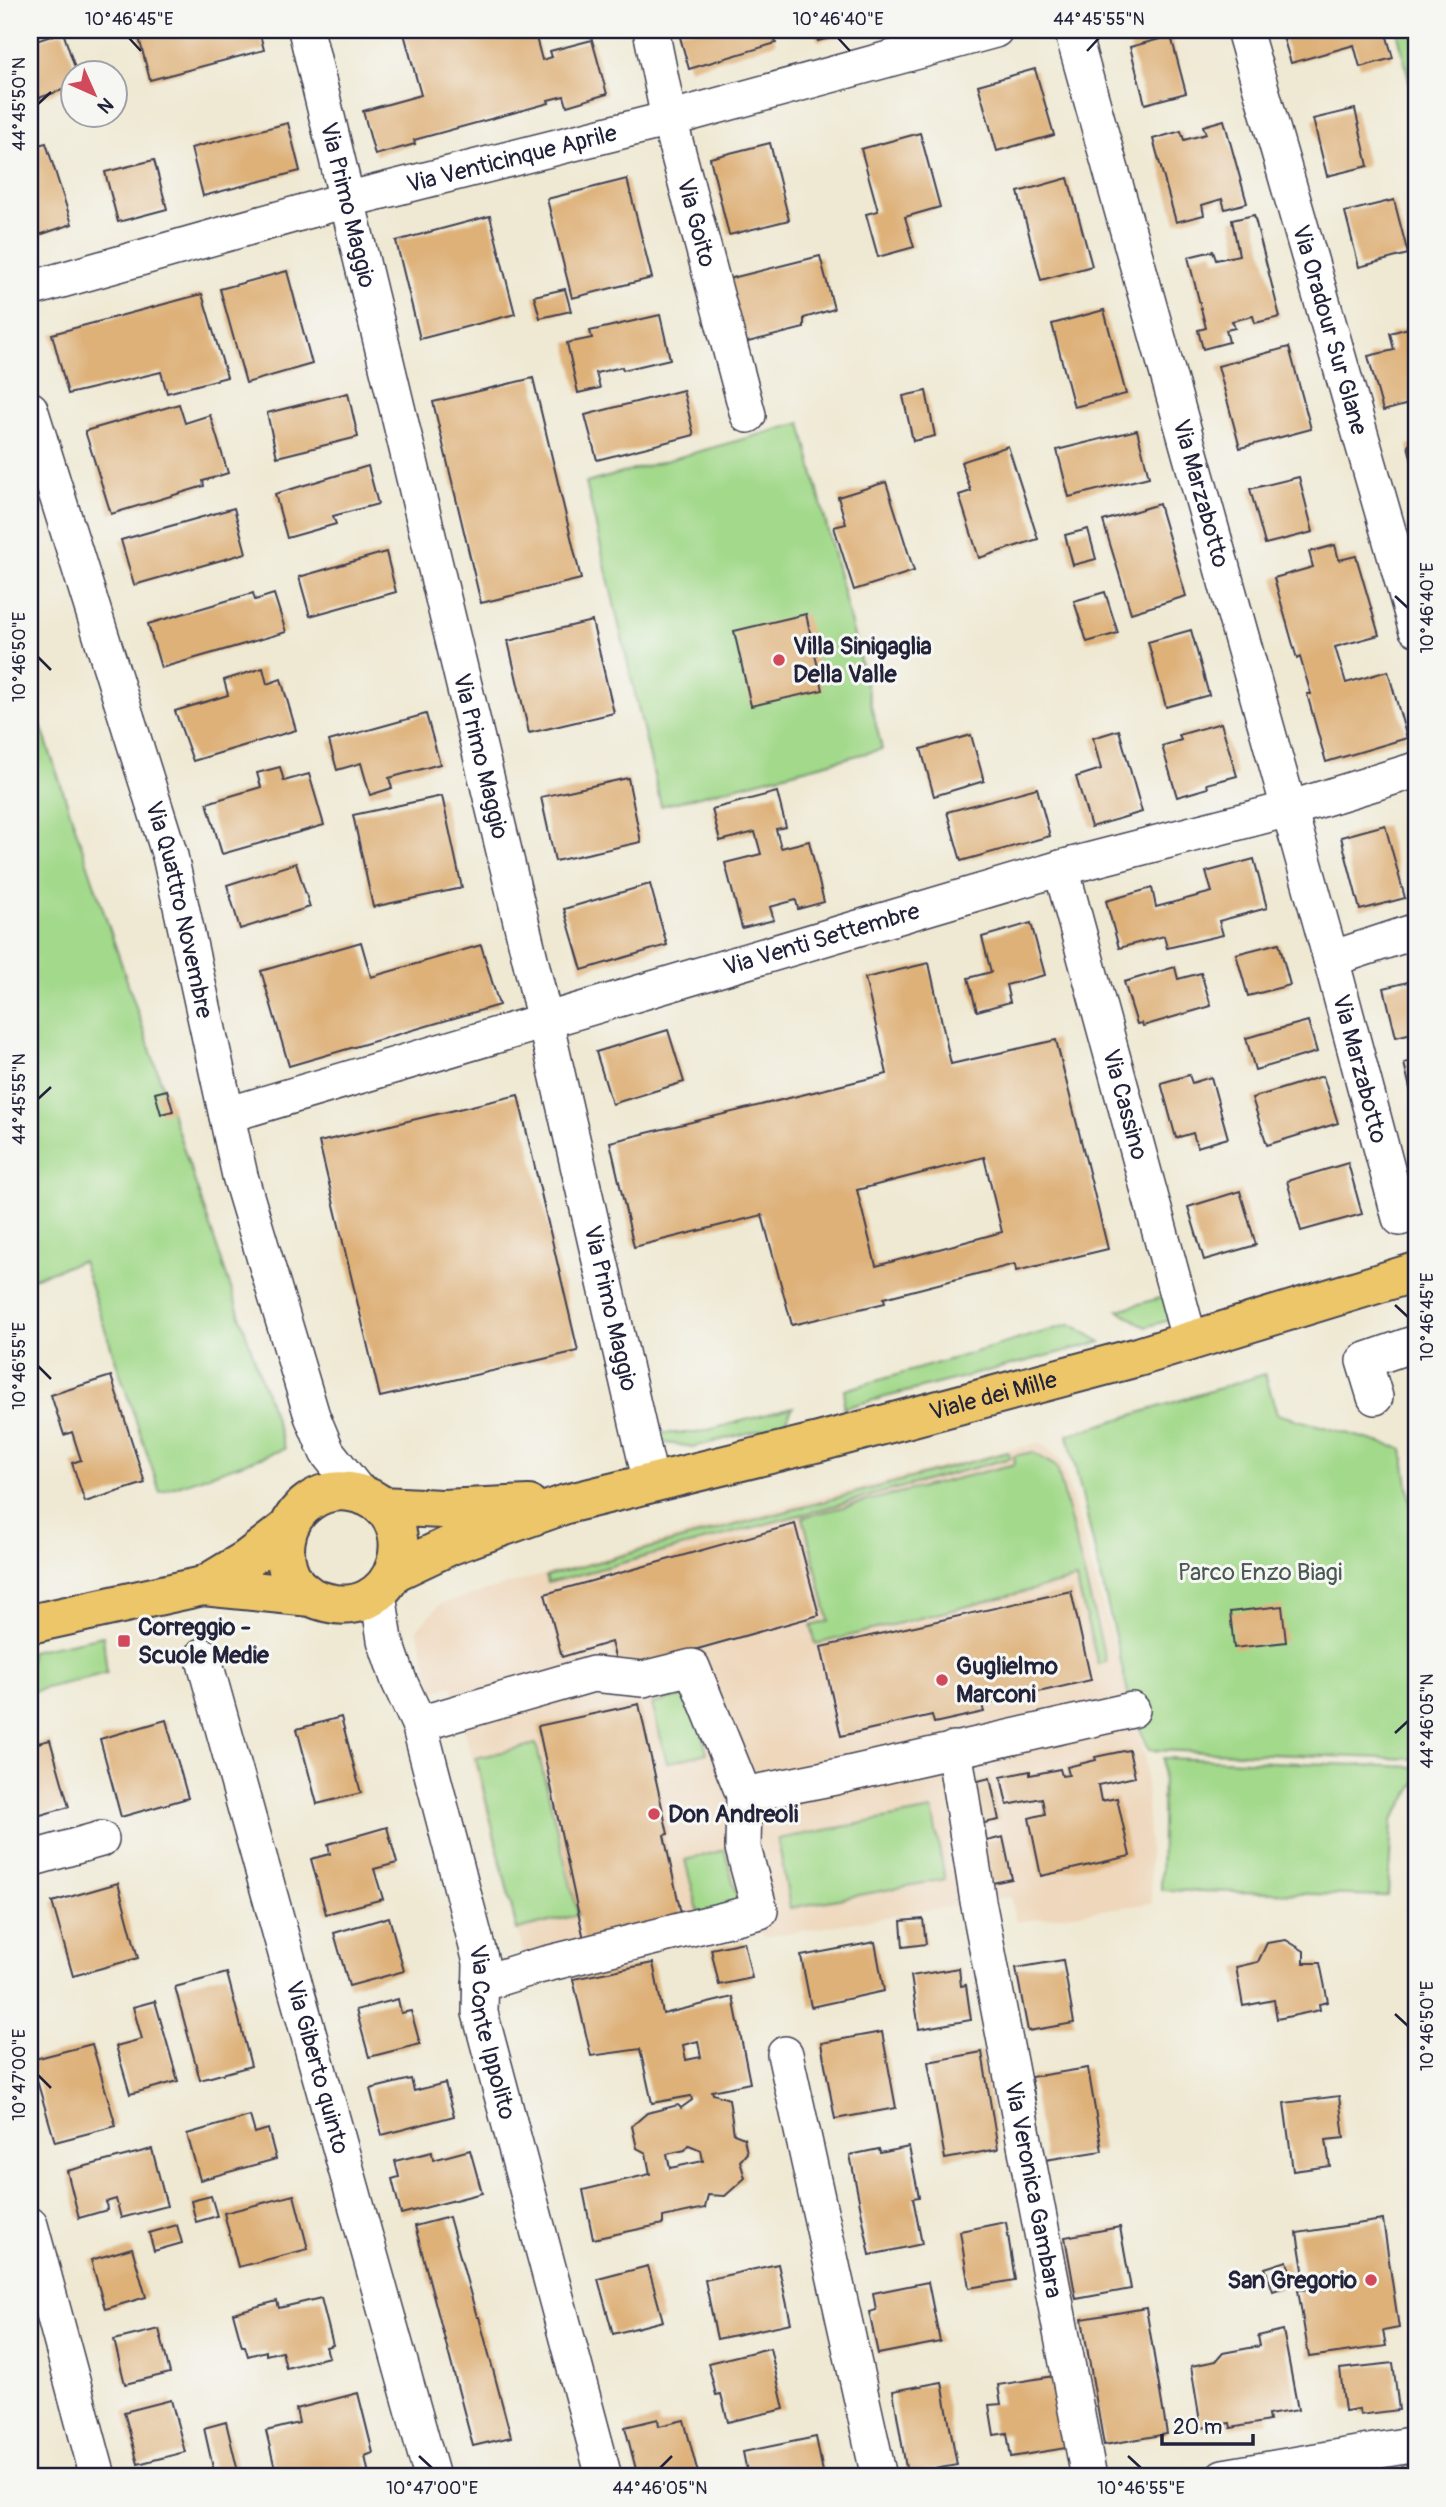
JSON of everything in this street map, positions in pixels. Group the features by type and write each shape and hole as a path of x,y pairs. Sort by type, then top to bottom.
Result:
{"main road":[{"name":"Viale dei Mille","path":"30,1624 203,1587 311,1597 327,1604 345,1606 362,1602 387,1582 451,1545 566,1504 920,1416 1190,1342 1416,1272"},
{"name":"Viale dei Mille","path":"203,1587 246,1560 325,1493 343,1491 370,1500 442,1509 566,1504"},
{"path":"370,1500 392,1520 398,1537 399,1555 387,1582"},
{"path":"299,1515 284,1547 287,1567 296,1584 311,1597"}],"street":[{"name":"Via Primo Maggio","path":"306,30 544,1021 651,1483"},
{"name":"Via Goito","path":"651,30 669,119 748,415"},
{"name":"Via Venticinque Aprile","path":"30,289 346,200 669,119 995,30"},
{"name":"Via Marzabotto","path":"1072,30 1331,958 1400,1218"},
{"name":"Via Oradour Sur Glane","path":"1244,30 1416,628"},
{"name":"Via Quattro Novembre","path":"30,409 170,856 240,1176 312,1416 327,1452 370,1500"},
{"name":"Via Venti Settembre","path":"227,1115 1061,868 1289,809 1416,770"},
{"name":"Via Cassino","path":"1061,868 1190,1342"},
{"path":"1331,958 1416,931"},
{"path":"1375,1397 1364,1361 1416,1343"},
{"name":"Via Quattro Novembre","path":"299,1515 316,1455 312,1416"},
{"name":"Via Conte Ippolito","path":"387,1582 379,1600 385,1640 399,1681 419,1724 481,1962 480,2013 604,2477"},
{"name":"Via Giberto quinto","path":"203,1656 432,2477"},
{"path":"419,1724 593,1674 643,1679 692,1667 744,1795 743,1848 760,1910 534,1967 480,1984"},
{"path":"744,1795 1132,1710"},
{"name":"Via Veronica Gambara","path":"954,1749 978,1902 1089,2477"},
{"path":"30,1860 101,1839"},
{"path":"785,2054 879,2477"},
{"path":"30,2225 98,2477"},
{"path":"1223,2477 1416,2444"}],"shaded area":[{"path":"1040,1442 1062,1461 1145,1757 1152,1903 1016,1922 1010,1897 764,1937 755,1926 524,1955 452,1685 433,1691 417,1629 440,1604 800,1502"}],"green space":[{"path":"1397,30 1416,30 1416,109"},
{"path":"801,423 882,749 661,806 586,483"},
{"path":"30,693 285,1449 160,1492 82,1261 30,1279"},
{"path":"1170,1295 1176,1318 1146,1327 1118,1310"},
{"path":"1071,1324 1101,1342 843,1408 845,1390"},
{"name":"Parco Enzo Biagi","path":"1265,1374 1277,1414 1403,1449 1416,1544 1416,1759 1149,1750 1132,1710 1068,1435"},
{"path":"793,1407 784,1424 693,1447 666,1443 656,1433 697,1433"},
{"path":"1008,1452 1010,1458 548,1583 546,1576"},
{"path":"1032,1452 1057,1467 1106,1662 1098,1664 1076,1579 816,1644 811,1626 829,1621 803,1517 1015,1464 1014,1456"},
{"path":"103,1636 107,1673 30,1692 30,1651"},
{"path":"692,1694 707,1753 667,1763 652,1704"},
{"path":"536,1744 578,1915 517,1930 476,1758"},
{"path":"1163,1758 1416,1767 1416,1783 1392,1821 1388,1896 1161,1890"},
{"path":"932,1810 945,1879 790,1908 778,1839"},
{"path":"725,1850 740,1909 700,1918 685,1860"}],"building":[{"path":"137,30 259,30 264,50 150,80"},
{"path":"403,30 534,30 542,60 552,57 550,51 592,40 607,94 567,106 564,96 548,100 549,103 414,140 415,144 375,155 363,111 421,95"},
{"path":"678,30 772,30 776,43 689,69"},
{"path":"815,30 856,30 856,31 818,41"},
{"path":"1281,30 1385,30 1393,58 1360,67 1354,45 1291,63"},
{"path":"63,32 72,60 60,60 60,91 30,101 30,43"},
{"path":"1171,36 1186,93 1145,104 1130,47"},
{"path":"1035,69 1054,135 997,151 978,85"},
{"path":"1355,109 1368,166 1327,176 1313,119"},
{"path":"1224,120 1247,203 1225,209 1222,199 1202,205 1204,215 1176,222 1153,139 1181,131 1184,140 1206,134 1203,126"},
{"path":"288,123 300,171 203,196 191,148"},
{"path":"920,133 940,207 905,217 914,247 878,257 866,214 878,211 861,149"},
{"path":"46,143 72,224 30,238 30,147"},
{"path":"770,143 789,220 729,235 710,158"},
{"path":"154,160 167,209 118,222 105,172"},
{"path":"1068,178 1092,266 1041,280 1018,192"},
{"path":"627,179 652,278 572,298 547,199"},
{"path":"1394,200 1408,254 1359,267 1345,212"},
{"path":"1254,215 1280,317 1255,323 1253,316 1232,321 1235,328 1226,330 1229,342 1203,349 1198,330 1206,328 1188,257 1213,251 1216,260 1239,255 1232,220"},
{"path":"490,216 515,314 420,339 396,241"},
{"path":"820,256 834,309 804,318 804,328 744,343 728,279"},
{"path":"287,271 312,364 246,383 220,289"},
{"path":"565,289 571,311 540,318 534,296"},
{"path":"202,294 227,377 167,393 161,372 68,394 52,334"},
{"path":"1104,310 1126,394 1074,407 1052,324"},
{"path":"660,315 670,359 596,373 600,388 578,393 567,343 592,338 590,331"},
{"path":"1416,326 1416,402 1383,411 1368,356 1394,350 1390,333"},
{"path":"1289,347 1311,429 1240,448 1218,366"},
{"path":"533,378 581,579 481,603 433,402"},
{"path":"683,390 694,435 597,460 585,415"},
{"path":"926,391 935,436 913,441 903,396"},
{"path":"348,393 358,437 277,457 267,413"},
{"path":"179,404 185,423 210,415 228,473 203,481 204,486 111,514 85,431"},
{"path":"1137,430 1149,477 1069,497 1057,450"},
{"path":"1416,443 1416,475 1415,475 1408,445"},
{"path":"1008,446 1038,539 979,558 959,495 971,491 961,462"},
{"path":"368,466 378,504 333,516 336,524 287,538 275,494"},
{"path":"1299,477 1313,532 1265,544 1250,489"},
{"path":"886,482 914,571 854,590 834,527 846,524 838,497"},
{"path":"1159,504 1186,596 1131,613 1103,521"},
{"path":"234,508 246,553 134,585 121,540"},
{"path":"1088,529 1096,559 1073,565 1065,535"},
{"path":"1335,545 1339,560 1356,556 1379,635 1335,647 1346,683 1388,671 1407,738 1326,762 1307,694 1311,694 1300,657 1297,659 1274,578 1313,567 1309,552"},
{"path":"386,552 396,592 310,616 299,577"},
{"path":"1105,592 1118,633 1087,642 1074,601"},
{"path":"253,593 255,600 274,594 286,632 161,668 148,624"},
{"name":"Villa Sinigaglia Della Valle","path":"806,614 823,690 751,706 734,631"},
{"path":"592,621 614,713 529,733 508,641"},
{"path":"1191,630 1209,695 1166,707 1148,642"},
{"path":"263,668 267,684 281,679 296,730 193,761 175,711 228,695 224,680"},
{"path":"426,714 440,764 389,778 392,788 370,795 361,763 337,770 329,741"},
{"path":"1221,723 1237,776 1207,784 1208,788 1177,797 1162,746 1181,740 1179,735"},
{"path":"1119,730 1142,812 1091,827 1076,777 1101,769 1093,738"},
{"path":"971,735 984,781 934,796 921,749"},
{"path":"280,767 284,781 309,774 324,825 222,854 207,803 261,787 257,773"},
{"path":"628,778 641,842 555,861 541,797"},
{"path":"1037,788 1050,836 961,861 947,812"},
{"path":"777,792 786,827 776,829 781,848 809,841 824,902 798,909 796,900 770,907 774,920 742,928 725,863 761,854 755,832 720,841 712,809"},
{"path":"442,796 462,888 373,907 353,815"},
{"path":"1385,825 1405,898 1360,910 1341,837"},
{"path":"1254,859 1267,908 1219,921 1223,935 1167,948 1164,936 1119,948 1106,901 1152,888 1156,907 1212,892 1206,872"},
{"path":"296,863 310,907 240,929 227,885"},
{"path":"650,884 667,945 582,970 564,909"},
{"path":"1031,923 1045,975 1006,985 1010,1002 977,1011 968,978 991,972 982,937"},
{"path":"361,942 371,977 481,945 499,1005 289,1066 261,971"},
{"path":"1279,943 1290,985 1248,996 1236,954"},
{"path":"929,963 951,1064 1056,1040 1108,1249 1016,1271 1015,1264 884,1298 885,1303 792,1325 762,1215 634,1247 610,1142 887,1074 865,978","holes":["984,1157 1002,1232 876,1266 857,1190"]},
{"path":"1175,967 1178,979 1201,973 1211,1006 1143,1026 1142,1023 1137,1024 1124,982"},
{"path":"1416,980 1416,1032 1396,1037 1384,988"},
{"path":"1308,1021 1317,1052 1255,1070 1246,1038"},
{"path":"668,1030 684,1082 612,1104 596,1052"},
{"path":"1416,1060 1416,1109 1415,1109 1404,1063"},
{"path":"1189,1075 1192,1083 1211,1077 1228,1138 1197,1147 1193,1133 1176,1138 1161,1083"},
{"path":"1323,1076 1338,1123 1267,1145 1252,1098"},
{"path":"167,1090 173,1111 161,1114 155,1093"},
{"path":"518,1095 578,1351 380,1397 319,1142"},
{"path":"1348,1163 1362,1214 1301,1231 1287,1181"},
{"path":"1240,1191 1256,1245 1204,1260 1188,1207"},
{"path":"111,1376 145,1483 85,1502 72,1463 81,1460 72,1432 64,1435 51,1395"},
{"path":"795,1524 819,1615 619,1671 611,1642 562,1657 545,1594"},
{"path":"1071,1591 1091,1680 982,1705 984,1712 934,1723 932,1715 841,1736 821,1647"},
{"path":"1282,1606 1286,1642 1234,1648 1230,1612"},
{"path":"639,1704 668,1834 664,1835 683,1923 585,1944 538,1726"},
{"path":"341,1717 361,1793 317,1804 297,1729"},
{"path":"166,1720 188,1798 121,1817 100,1739"},
{"path":"50,1740 69,1807 30,1818 30,1745"},
{"path":"1129,1750 1135,1777 1098,1785 1101,1801 1117,1798 1130,1856 1041,1876 1029,1818 1045,1814 1042,1798 1007,1805 1001,1777 1060,1769 1062,1776 1069,1775 1067,1767 1096,1760 1095,1757"},
{"path":"990,1778 999,1820 979,1824 970,1783"},
{"path":"387,1827 397,1863 374,1869 383,1899 326,1914 311,1859 330,1854 328,1844"},
{"path":"1003,1837 1012,1879 992,1883 983,1842"},
{"path":"118,1883 138,1958 73,1976 52,1902"},
{"path":"389,1917 404,1971 349,1986 334,1933"},
{"path":"923,1919 926,1944 903,1947 901,1921"},
{"path":"1286,1940 1304,1951 1304,1963 1320,1963 1328,2002 1319,2004 1320,2010 1277,2019 1274,2000 1243,2006 1236,1967 1258,1962 1267,1943"},
{"path":"744,1942 752,1978 719,1985 711,1949"},
{"path":"875,1942 884,1991 811,2007 801,1956"},
{"path":"1063,1960 1074,2023 1028,2031 1016,1968"},
{"path":"653,1963 663,2014 733,1997 750,2083 712,2091 713,2094 729,2099 734,2134 744,2138 747,2153 740,2161 745,2178 725,2196 708,2195 705,2208 663,2217 663,2224 593,2239 583,2190 650,2174 646,2153 637,2148 632,2126 647,2113 678,2105 681,2108 692,2100 691,2096 652,2103 640,2049 591,2056 573,1979","holes":["698,2041 701,2057 686,2060 683,2045","689,2145 701,2150 703,2161 670,2168 667,2154 685,2150"]},
{"path":"959,1968 961,1986 966,1985 971,2020 919,2029 911,1976"},
{"path":"227,1973 251,2066 200,2080 175,1987"},
{"path":"398,1999 401,2013 411,2011 420,2044 369,2057 356,2010"},
{"path":"155,2001 178,2081 130,2094 116,2046 142,2039 133,2007"},
{"path":"882,2032 896,2108 835,2119 821,2043"},
{"path":"92,2044 116,2126 55,2142 31,2060"},
{"path":"982,2052 998,2149 945,2159 928,2062"},
{"path":"1088,2068 1102,2151 1045,2160 1031,2077"},
{"path":"411,2079 414,2091 445,2083 454,2116 382,2135 370,2089"},
{"path":"1339,2096 1344,2138 1326,2140 1330,2166 1293,2171 1284,2103"},
{"path":"250,2116 255,2133 268,2129 276,2159 200,2180 187,2134"},
{"path":"909,2147 919,2197 913,2198 922,2244 870,2255 850,2155"},
{"path":"152,2149 167,2206 121,2218 116,2199 106,2202 107,2210 79,2218 67,2171"},
{"path":"470,2150 482,2193 401,2214 392,2179 399,2177 395,2161 432,2152 433,2160"},
{"path":"294,2195 308,2249 238,2267 224,2213"},
{"path":"211,2196 217,2216 196,2222 191,2201"},
{"path":"449,2217 511,2437 473,2446 415,2226"},
{"path":"1383,2220 1399,2328 1383,2331 1386,2346 1309,2357 1298,2290 1312,2289 1311,2281 1305,2282 1297,2233"},
{"path":"1006,2222 1015,2280 969,2288 960,2231"},
{"path":"177,2225 182,2243 154,2251 149,2233"},
{"path":"1120,2227 1131,2289 1076,2299 1065,2237"},
{"path":"132,2248 146,2297 105,2309 91,2260"},
{"path":"1287,2261 1294,2284 1273,2291 1265,2268"},
{"path":"778,2264 791,2323 717,2339 705,2280"},
{"path":"648,2266 663,2321 613,2334 598,2279"},
{"path":"928,2282 940,2342 878,2354 869,2312 876,2310 873,2293"},
{"path":"321,2298 333,2345 326,2347 329,2357 286,2368 282,2351 266,2355 266,2351 248,2356 245,2346 242,2346 233,2313 277,2301 279,2308"},
{"path":"1146,2308 1167,2434 1104,2445 1082,2319"},
{"path":"159,2329 170,2373 125,2384 114,2340"},
{"path":"1283,2330 1298,2410 1268,2415 1269,2421 1231,2428 1230,2423 1201,2428 1191,2366 1216,2361 1223,2353 1260,2346 1258,2336"},
{"path":"770,2348 784,2409 728,2422 721,2394 716,2395 708,2363"},
{"path":"1393,2363 1399,2410 1360,2415 1359,2409 1345,2411 1340,2369"},
{"path":"1054,2376 1066,2448 1011,2457 1007,2433 994,2435 989,2405 1001,2404 998,2385"},
{"path":"942,2382 957,2465 907,2474 893,2391"},
{"path":"358,2393 373,2453 365,2456 369,2475 277,2477 266,2431 299,2423 296,2409"},
{"path":"171,2400 185,2452 138,2464 124,2412"},
{"path":"658,2419 659,2426 684,2420 699,2477 638,2477 625,2427"},
{"path":"226,2422 239,2476 215,2477 204,2428"},
{"path":"816,2437 824,2477 748,2477 743,2452"}],"place":[{"name":"Villa Sinigaglia Della Valle","path":"779,660"},
{"name":"Correggio - Scuole Medie","path":"124,1641"},
{"name":"Guglielmo Marconi","path":"942,1680"},
{"name":"Don Andreoli","path":"654,1814"},
{"name":"San Gregorio","path":"1371,2280"}]}
